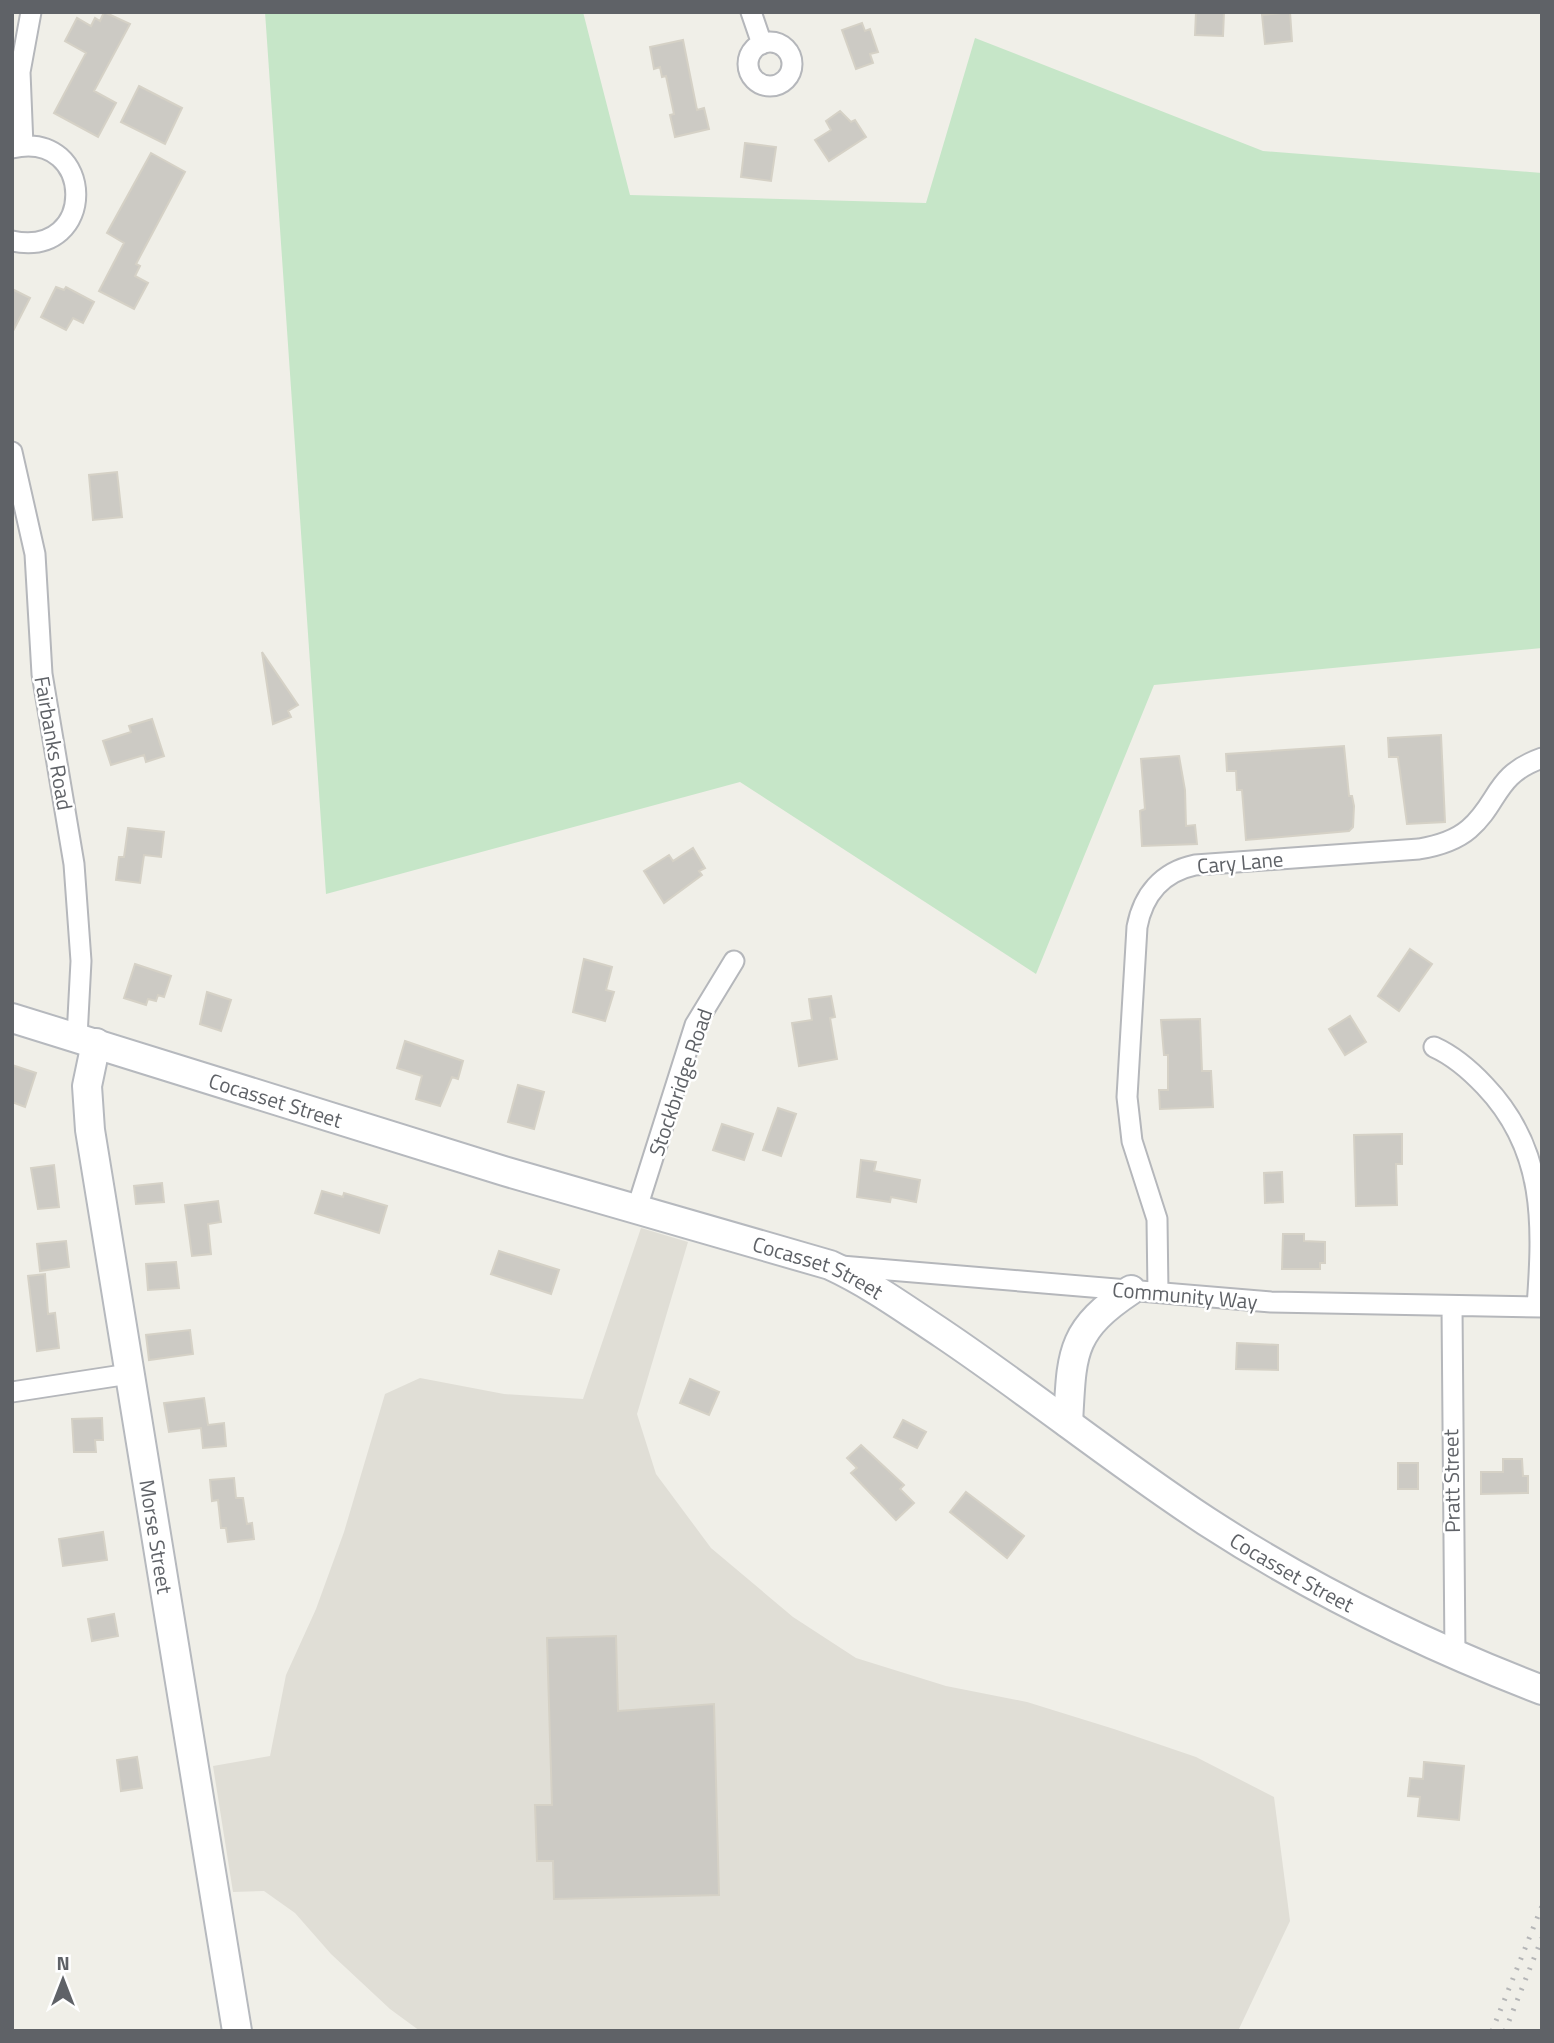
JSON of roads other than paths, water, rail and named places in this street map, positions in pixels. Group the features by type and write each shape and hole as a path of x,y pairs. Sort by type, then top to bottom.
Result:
{"main road":[{"name":"Cocasset Street","path":"12,1018 504,1171 830,1265 867,1282 1058,1413 1068,1423 1206,1521 1312,1585 1406,1635 1542,1690"},
{"name":"Morse Street","path":"86,1040 88,1115 237,2031"},
{"path":"1068,1423 1070,1366 1083,1333 1098,1314 1144,1291"}],"street":[{"path":"12,241 24,244 48,239 68,223 76,200 73,176 58,156 47,150 18,147 20,72 31,12"},
{"path":"751,12 762,44"},
{"name":"Fairbanks Road","path":"12,452 35,554 42,674 74,864 86,1040"},
{"name":"Cary Lane","path":"1144,1291 1157,1219 1132,1141 1128,1097 1136,935 1140,913 1151,891 1170,874 1195,865 1419,849 1448,842 1470,828 1508,777 1542,758"},
{"name":"Stockbridge Road","path":"637,1208 695,1025 734,961"},
{"path":"1434,1047 1460,1062 1489,1090 1509,1115 1529,1153 1536,1185 1539,1223 1539,1307"},
{"name":"Community Way","path":"830,1265 1271,1302 1539,1307"},
{"name":"Pratt Street","path":"1452,1307 1455,1656"},
{"path":"12,1392 129,1374"}],"railway":[{"path":"1492,2031 1542,1906"},
{"path":"1505,2031 1542,1938"}]}
